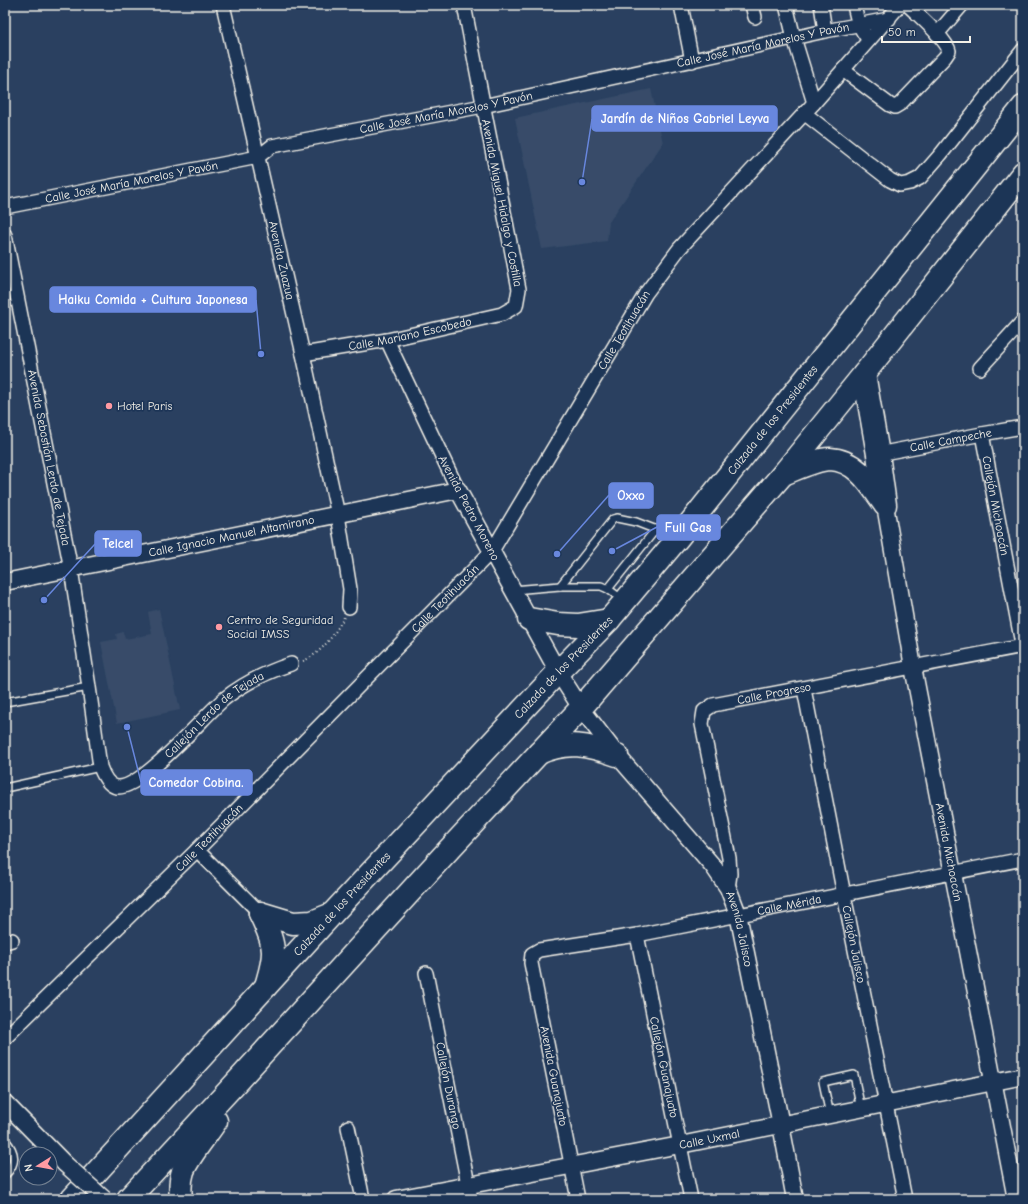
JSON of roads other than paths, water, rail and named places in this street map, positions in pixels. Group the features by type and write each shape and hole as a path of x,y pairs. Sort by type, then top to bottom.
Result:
{"highway":[{"name":"Calzada de los Presidentes","path":"72,1199 333,913 558,672 609,620 617,595 678,538 1023,108"},
{"path":"128,1199 581,708 783,474 1023,173"},
{"path":"864,374 885,504"},
{"path":"783,474 813,463 830,459 844,461 856,469 867,480 885,504"},
{"path":"529,619 558,624 578,625 609,620"},
{"path":"538,754 550,748 577,745 590,746 617,755"},
{"path":"260,913 293,922 312,922 333,913"},
{"path":"260,913 273,950 272,962 266,987"},
{"path":"182,1199 180,1188 183,1171 197,1147 219,1116 232,1087"}],"street":[{"name":"Avenida Zuazua","path":"223,5 303,354 338,515"},
{"name":"Avenida Miguel Hidalgo y Costilla","path":"464,5 519,289 516,306"},
{"path":"681,5 692,60"},
{"path":"786,5 794,38 814,102"},
{"path":"821,5 825,31"},
{"path":"854,5 858,24 869,40"},
{"path":"842,70 890,105 897,106 900,104 948,54 949,49 937,34 908,5"},
{"path":"937,34 962,5"},
{"name":"Calle José María Morelos Y Pavón","path":"5,208 258,157 272,146 483,106 858,24 892,11"},
{"name":"Calle Teotihuacán","path":"5,1038 197,850 492,551 646,293 679,249 804,114 869,40 892,11"},
{"path":"804,114 890,180 900,184 910,183 920,178 941,154 1023,50"},
{"name":"Avenida Sebastián Lerdo de Tejada","path":"5,235 71,569 101,772"},
{"name":"Calle Mariano Escobedo","path":"303,354 387,340 502,314 516,306"},
{"path":"980,368 1023,321"},
{"name":"Avenida Pedro Moreno","path":"387,340 458,490 558,672 581,708"},
{"name":"Calle Campeche","path":"878,454 1023,427"},
{"name":"Callejón Michoacán","path":"982,434 1023,647"},
{"name":"Calle Ignacio Manuel Altamirano","path":"5,582 458,490"},
{"name":"Avenida Michoacán","path":"885,504 913,667 1016,1199"},
{"path":"338,515 350,588 349,607"},
{"name":"Calle Progreso","path":"728,888 730,874 729,858 702,724 704,711 713,706 1023,647"},
{"name":"Callejón Lerdo de Tejada","path":"101,772 112,785 118,787 124,786 138,779 159,763 224,699 248,682 269,671 291,664"},
{"name":"Callejón Jalisco","path":"804,689 905,1199"},
{"name":"Avenida Jalisco","path":"581,708 617,755 713,866 728,888 738,914 795,1199"},
{"path":"197,850 260,913"},
{"name":"Calle Mérida","path":"532,954 540,950 637,935 738,914 1023,860"},
{"name":"Callejón Guanajuato","path":"637,935 691,1199"},
{"name":"Avenida Guanajuato","path":"532,954 531,963 578,1199"},
{"name":"Callejón Durango","path":"426,973 470,1192"},
{"name":"Calle Uxmal","path":"396,1199 470,1192 572,1166 1023,1076"},
{"path":"5,1103 65,1164 104,1199"},
{"path":"348,1127 363,1199"}],"lane":[{"path":"560,586 613,519 620,518 656,529 678,538"},
{"path":"513,590 560,586 601,586 617,595 656,529"},
{"path":"5,702 89,687"},
{"path":"5,788 101,772"},
{"path":"830,1115 823,1082 854,1075 861,1109"},
{"path":"5,1175 13,1166 14,1159 13,1152 6,1143"}],"place":[{"name":"Jardín de Niños Gabriel Leyva","path":"582,182"},
{"name":"Haiku Comida + Cultura Japonesa","path":"261,354"},
{"name":"Hotel Paris","path":"109,406"},
{"name":"Full Gas","path":"612,551"},
{"name":"Oxxo","path":"557,554"},
{"name":"Telcel","path":"44,600"},
{"name":"Centro de Seguridad Social IMSS","path":"219,627"},
{"name":"Comedor Cobina.","path":"127,727"}]}
